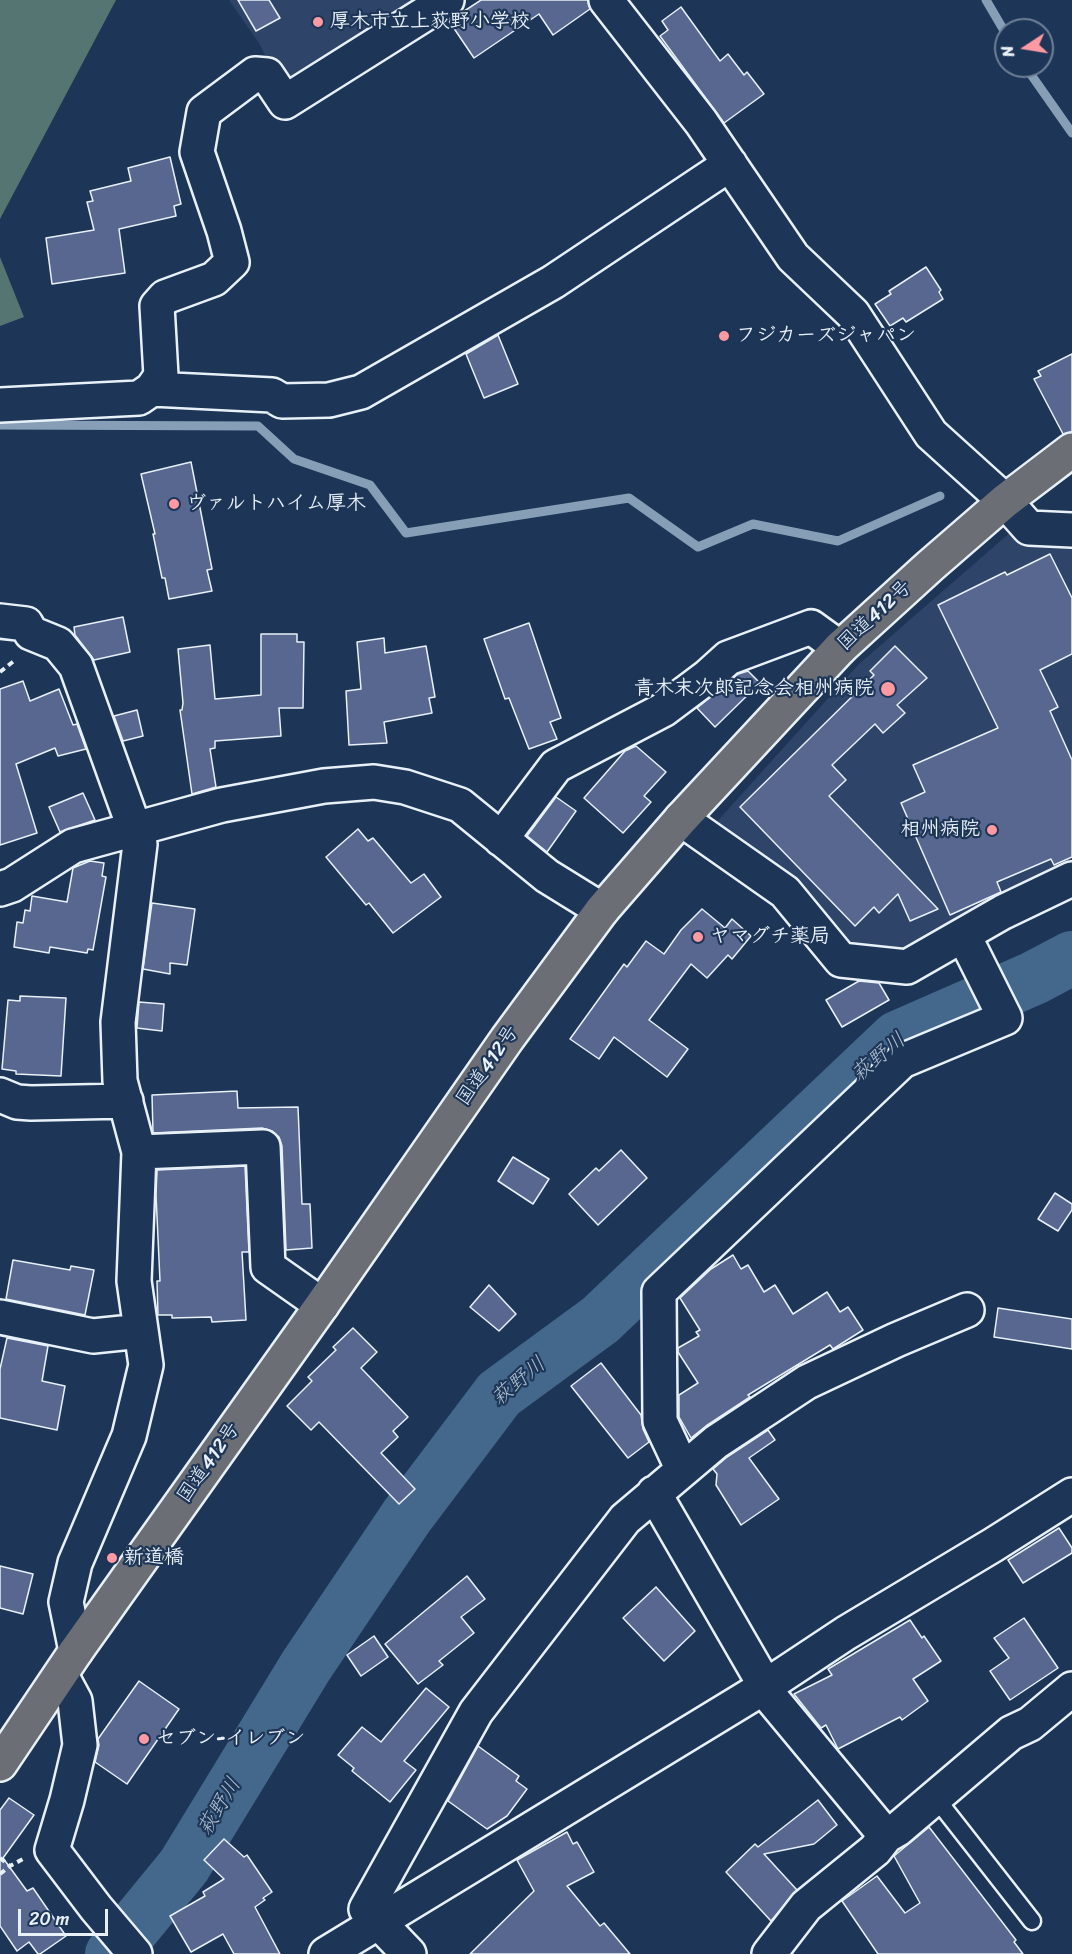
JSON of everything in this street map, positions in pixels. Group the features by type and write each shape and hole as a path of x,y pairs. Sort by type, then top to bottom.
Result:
{"highway":[{"name":"国道412号","path":"0,1764 68,1663 507,1039 602,910 681,819 840,648 1005,501 1072,450"}],"street":[{"path":"0,405 139,398 152,389 161,376 157,306 165,297 214,279 232,262 197,152 204,112 255,74 267,75 285,102 447,0"},
{"path":"606,0 701,122 793,257 853,314 931,434 1005,501 1029,528 1072,530"},
{"path":"152,389 272,395 282,401 329,400 361,392 553,282 730,164"},
{"path":"0,621 26,624 31,633 58,644 76,666 140,844 118,1022 120,1081 139,1152 134,1281 146,1365 129,1436 75,1563 66,1602 68,1663 80,1745 68,1800 52,1850 135,1954"},
{"path":"501,839 556,766 663,710 728,658 811,627 840,648"},
{"path":"6,650 34,634"},
{"path":"0,889 12,885 73,846 222,805 324,786 374,782 405,787 460,805 547,876 602,910"},
{"path":"681,819 785,892 841,960 907,966 964,937 1003,912 1072,879"},
{"path":"683,1470 660,1421 659,1292 902,1061 1005,1018 964,937"},
{"path":"0,1095 17,1102 32,1103 126,1101"},
{"path":"139,1152 263,1147 268,1267 322,1305"},
{"path":"409,1954 377,1923 366,1908 476,1712 625,1520 716,1442 807,1382 968,1310"},
{"path":"0,1317 93,1336 141,1331"},
{"path":"654,1493 759,1675 763,1688 886,1836"},
{"path":"326,1954 763,1688 846,1633 1072,1495"},
{"path":"769,1954 806,1906 875,1850 886,1836 1011,1733 1030,1724 1072,1689"}],"lane":[{"path":"935,1797 1032,1921"}],"path":[{"path":"0,672 6,650"},
{"path":"0,1874 10,1866"}],"shaded area":[{"name":"厚木市立上荻野小学校","path":"229,0 425,0 300,81 278,81 259,43"},
{"name":"青木末次郎記念会相州病院","path":"1013,530 1072,540 1072,867 901,954 838,942 713,826 859,664"}],"green space":[{"path":"0,0 116,0 0,219"},
{"path":"0,257 24,317 0,326"}],"building":[{"path":"238,0 269,0 280,18 256,31"},
{"path":"481,0 588,0 590,9 553,35 539,14 474,58 449,21"},
{"path":"681,7 720,61 728,54 744,75 747,72 764,94 724,123 660,36 668,30 662,21"},
{"path":"170,157 181,204 174,206 176,216 119,229 125,273 52,284 46,238 94,230 87,202 93,201 90,191 131,181 128,168"},
{"path":"926,267 941,290 939,292 943,299 906,322 903,318 890,326 875,304 891,294 889,291"},
{"path":"498,335 518,384 484,398 466,354"},
{"path":"1072,354 1072,432 1063,434 1034,379 1041,376 1038,371"},
{"name":"ヴァルトハイム厚木","path":"191,462 212,569 207,570 212,591 169,599 165,578 162,578 153,534 155,534 141,474"},
{"path":"1050,554 1072,598 1072,654 1040,670 1058,707 1050,711 1072,760 1072,857 1054,865 1051,859 997,882 1001,892 950,915 901,803 925,792 913,765 998,728 938,605 1005,572 1007,575"},
{"path":"123,617 130,652 94,660 75,635 74,627"},
{"path":"529,623 561,718 550,722 557,739 529,749 509,698 505,699 484,639"},
{"path":"261,634 297,634 297,642 304,642 303,708 279,708 281,736 215,741 215,748 210,749 216,787 192,794 180,710 182,710 183,703 178,649 210,645 215,699 261,695"},
{"path":"384,638 385,653 426,646 435,697 429,698 432,713 384,722 387,743 349,745 346,691 361,689 357,642"},
{"path":"895,646 927,678 897,705 905,713 883,733 875,724 832,765 846,780 829,796 938,909 910,921 898,894 879,913 874,907 855,926 740,807 874,675 870,671"},
{"path":"748,671 760,683 715,727 697,708 738,674"},
{"path":"23,681 30,701 59,689 73,725 77,724 86,749 58,756 55,748 16,764 37,833 0,845 0,689"},
{"path":"137,710 143,736 123,741 114,716"},
{"path":"636,746 666,772 644,796 651,802 623,833 584,798 625,751"},
{"path":"83,793 95,820 60,832 49,807"},
{"path":"556,797 576,811 547,852 527,836"},
{"path":"358,829 368,841 373,838 411,883 424,874 441,897 393,933 369,903 366,905 326,857"},
{"path":"90,861 104,863 102,876 106,877 93,950 88,949 87,953 50,947 49,953 14,947 17,922 23,923 25,910 30,911 32,896 67,902 73,868"},
{"path":"152,903 195,909 187,965 170,963 170,974 143,969"},
{"path":"702,909 725,928 732,919 751,936 732,959 728,955 707,978 691,964 649,1020 688,1049 667,1077 614,1037 599,1059 570,1039 624,964 627,967 646,941 664,954 681,930"},
{"path":"859,981 879,983 889,1000 842,1027 826,1000"},
{"path":"20,996 66,998 61,1076 16,1074 16,1071 2,1069 8,1000 20,1001"},
{"path":"139,1002 164,1004 162,1031 137,1028"},
{"path":"237,1091 238,1108 298,1107 302,1204 310,1204 312,1248 286,1250 282,1146 279,1137 272,1131 262,1128 153,1133 152,1095"},
{"path":"621,1150 647,1178 598,1225 569,1194 596,1168 599,1171"},
{"path":"513,1157 549,1179 533,1204 498,1181"},
{"path":"245,1166 249,1252 242,1252 246,1320 212,1322 211,1317 172,1318 172,1315 158,1315 157,1281 160,1281 157,1170"},
{"path":"1055,1193 1072,1204 1072,1210 1058,1231 1038,1219"},
{"path":"733,1255 741,1269 748,1265 764,1292 775,1285 793,1314 827,1292 840,1312 848,1307 863,1330 833,1349 830,1345 748,1395 750,1397 691,1438 679,1417 679,1395 698,1383 678,1352 678,1348 699,1336 696,1332 700,1330 680,1298 711,1269"},
{"path":"13,1260 70,1270 71,1266 94,1270 85,1315 6,1299"},
{"path":"489,1285 516,1314 499,1331 470,1307"},
{"path":"998,1308 1072,1319 1072,1349 994,1337"},
{"path":"353,1328 377,1352 361,1368 408,1417 393,1431 398,1437 381,1453 415,1489 399,1504 319,1422 311,1430 287,1406 312,1381 308,1377 336,1350 333,1347"},
{"path":"7,1338 48,1346 42,1381 65,1386 57,1430 0,1418 0,1369"},
{"path":"601,1363 641,1415 643,1429 649,1442 628,1458 571,1386"},
{"path":"768,1430 775,1440 749,1458 779,1499 741,1525 716,1485 717,1474 713,1469"},
{"path":"1059,1528 1072,1548 1072,1553 1023,1583 1008,1560"},
{"path":"0,1566 33,1574 23,1614 0,1608"},
{"path":"467,1576 485,1599 461,1617 474,1633 439,1661 443,1665 418,1684 385,1644"},
{"path":"656,1587 695,1631 664,1661 623,1618"},
{"path":"1024,1618 1058,1668 1010,1700 990,1671 1009,1658 994,1638"},
{"path":"910,1620 941,1661 913,1679 928,1701 902,1720 900,1717 838,1749 826,1725 821,1728 794,1694 832,1675 828,1669"},
{"path":"374,1636 388,1657 361,1676 347,1655"},
{"path":"139,1681 179,1709 127,1784 95,1762 98,1739"},
{"path":"426,1688 449,1707 404,1761 416,1770 390,1802 352,1771 354,1768 338,1755 362,1727 381,1742"},
{"path":"478,1746 519,1776 516,1781 527,1789 507,1816 487,1829 448,1801"},
{"path":"9,1798 34,1815 3,1858 27,1891 33,1888 66,1936 40,1954 29,1942 17,1951 0,1926 0,1810"},
{"path":"818,1800 837,1825 814,1844 764,1854 797,1890 771,1921 726,1872 755,1844 758,1847"},
{"path":"929,1827 1016,1940 1014,1942 1023,1954 878,1954 842,1901 877,1876 905,1913 920,1903 894,1856"},
{"path":"567,1832 573,1844 577,1842 594,1872 567,1886 600,1926 604,1923 630,1954 470,1954 534,1891 517,1860"},
{"path":"224,1839 244,1857 247,1855 272,1892 255,1907 280,1954 234,1954 223,1934 191,1952 170,1916 205,1896 203,1892 224,1879 204,1860"}],"waterway":[{"path":"986,0 997,18"},
{"path":"1033,78 1072,133"},
{"path":"0,425 258,426 294,459 370,485 406,533 629,498 698,547 753,524 838,541 940,496"},
{"name":"萩野川","path":"112,1954 184,1866 306,1666 407,1516 499,1394 600,1320 897,1038 1034,978 1072,958"}],"place":[{"name":"厚木市立上荻野小学校","path":"318,22"},
{"name":"フジカーズジャパン","path":"724,336"},
{"name":"ヴァルトハイム厚木","path":"174,504"},
{"name":"青木末次郎記念会相州病院","path":"888,689"},
{"name":"相州病院","path":"992,830"},
{"name":"ヤマグチ薬局","path":"698,937"},
{"name":"新道橋","path":"112,1558"},
{"name":"セブン-イレブン","path":"144,1739"}]}
